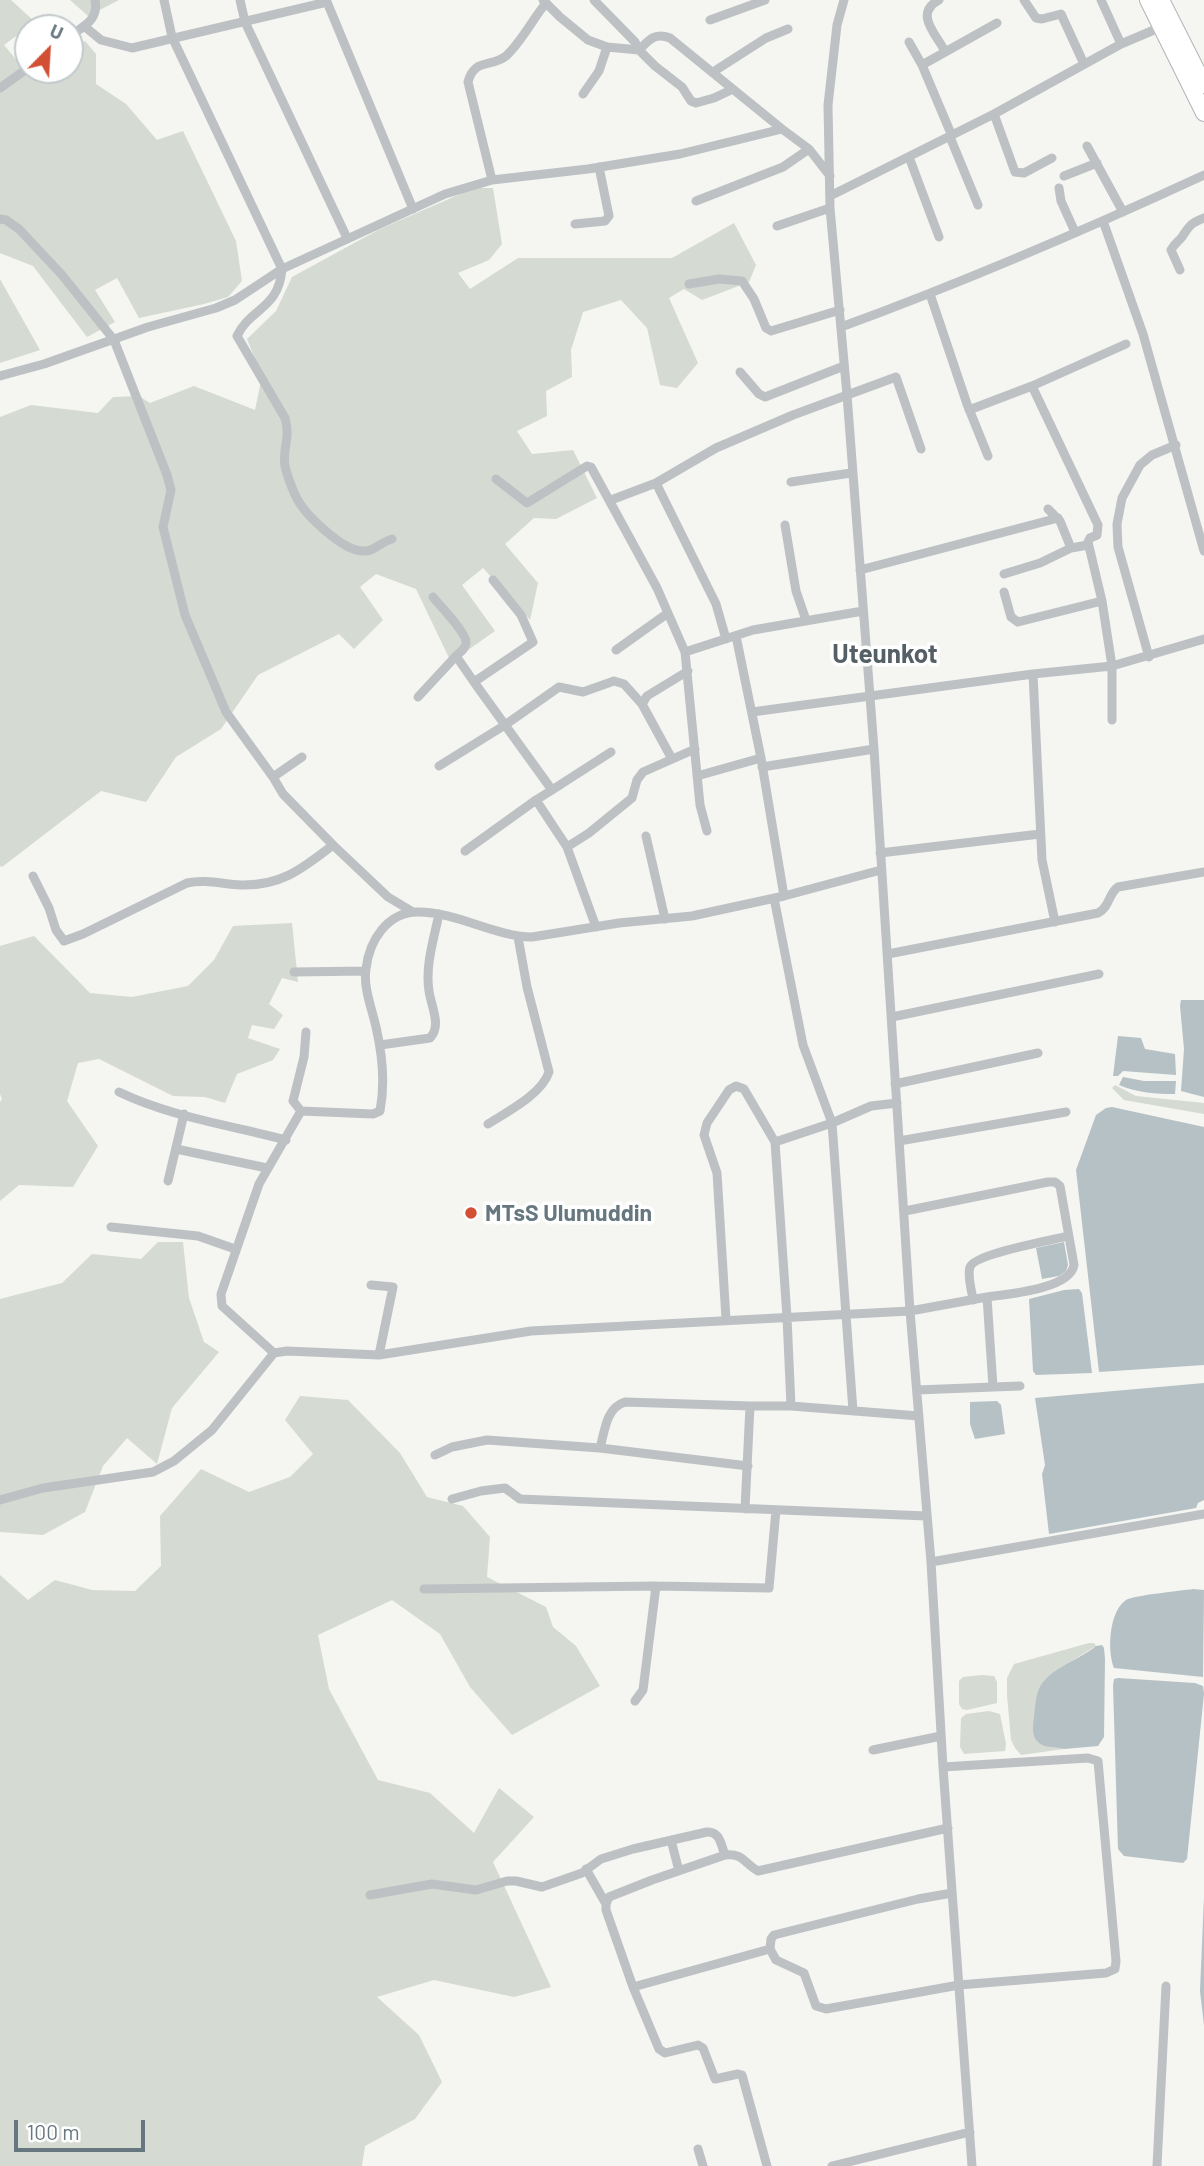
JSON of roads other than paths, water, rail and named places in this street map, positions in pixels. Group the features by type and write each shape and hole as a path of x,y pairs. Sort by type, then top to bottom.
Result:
{"highway":[{"path":"1148,0 1204,113"},
{"path":"1161,0 1204,85"}],"street":[{"path":"95,0 95,18 84,26 101,40 132,48 324,2 413,209"},
{"path":"164,0 172,37 282,269 279,286 273,298 237,336 285,418 289,431 284,457 297,498 316,523 348,547 361,551 373,550 392,539"},
{"path":"240,0 246,22 347,238"},
{"path":"594,0 655,66 682,87 691,101 696,103 714,98 733,89"},
{"path":"710,20 765,0"},
{"path":"844,0 837,25 828,105 830,208 874,749 910,1311 931,1562 972,2166"},
{"path":"939,0 926,11 945,51"},
{"path":"1024,0 1036,18 1061,14 1084,64"},
{"path":"1101,0 1121,44"},
{"path":"492,180 468,82 470,73 479,65 504,57 520,41 544,2 589,40 607,47 639,50"},
{"path":"922,65 997,23"},
{"path":"830,196 994,114 1121,44 1161,27"},
{"path":"713,72 774,34 788,29"},
{"path":"639,50 651,38 664,35 670,38 809,149 830,176"},
{"path":"909,42 922,65 978,205"},
{"path":"583,94 599,71 607,47"},
{"path":"994,114 1016,172 1024,173 1052,158"},
{"path":"0,376 44,364 148,327 216,309 235,300 282,269 445,194 492,180 680,154 782,129"},
{"path":"1087,146 1123,212"},
{"path":"696,201 783,167 809,149"},
{"path":"909,157 939,237"},
{"path":"1064,176 1097,163"},
{"path":"576,224 605,221 609,216 599,167"},
{"path":"841,327 930,294 1103,221 1204,174"},
{"path":"1059,188 1061,201 1075,232"},
{"path":"777,226 830,208"},
{"path":"1180,270 1171,250 1172,246 1192,223 1204,218"},
{"path":"0,219 19,229 62,275 114,340 167,475 171,490 163,527 185,615 226,712 284,794 388,897 413,912"},
{"path":"1103,221 1143,334 1204,551"},
{"path":"689,284 719,279 743,281 766,328 771,331 839,310"},
{"path":"930,294 988,456"},
{"path":"970,410 1126,344"},
{"path":"740,372 759,394 765,397 844,366"},
{"path":"611,500 656,483 716,448 793,415 893,378 898,378 922,449"},
{"path":"1032,386 1099,527 1097,535 1090,538 1088,545 1102,601 1112,666 1112,720"},
{"path":"1149,657 1118,547 1117,524 1122,498 1136,471 1152,456 1176,444"},
{"path":"496,480 527,503 589,466 592,468 611,500 685,652 700,805 707,831"},
{"path":"791,482 851,473"},
{"path":"656,483 731,638 752,712 762,762 779,897 803,1045 832,1123 853,1411"},
{"path":"1048,509 1058,518 1071,548"},
{"path":"860,570 1058,518"},
{"path":"785,525 796,591 807,620"},
{"path":"1004,574 1040,563 1071,548 1088,545"},
{"path":"474,682 533,642 521,615 493,580"},
{"path":"1004,592 1011,617 1018,622 1102,601"},
{"path":"418,697 467,643 463,634 433,597"},
{"path":"685,652 807,620 863,611"},
{"path":"616,649 668,613"},
{"path":"752,712 1112,666 1204,639"},
{"path":"456,656 552,790"},
{"path":"642,704 647,696 688,671"},
{"path":"1033,674 1040,834 1045,876 1055,922"},
{"path":"439,766 559,687 583,692 614,681 624,684 642,704 672,759"},
{"path":"567,847 632,798 637,780 643,772 695,749"},
{"path":"697,776 762,762 874,749"},
{"path":"465,851 536,800 611,752"},
{"path":"273,777 302,757"},
{"path":"536,800 567,847 596,927"},
{"path":"880,853 1040,834"},
{"path":"646,836 665,919"},
{"path":"33,876 49,908 55,930 64,940 70,940 187,883 205,881 262,884 291,876 333,845"},
{"path":"306,1032 304,1057 293,1093 293,1101 301,1111 373,1114 380,1111 380,1045 365,971 381,928 393,919 413,912 439,914 519,937 532,937 692,916 779,897 881,870"},
{"path":"888,954 1055,922 1103,910 1118,887 1204,872"},
{"path":"380,1045 429,1038 435,1032 436,1023 428,980 439,914"},
{"path":"488,1124 535,1092 547,1079 549,1072 527,987 519,937"},
{"path":"294,972 365,971"},
{"path":"892,1017 1099,974"},
{"path":"895,1084 1038,1053"},
{"path":"726,1319 717,1173 705,1140 705,1128 730,1090 736,1086 744,1089 775,1142 788,1317 791,1406"},
{"path":"119,1092 150,1107 286,1140"},
{"path":"775,1142 872,1106 897,1103"},
{"path":"274,1353 222,1306 220,1301 250,1206 267,1168 301,1111"},
{"path":"899,1141 1066,1112"},
{"path":"168,1181 184,1115"},
{"path":"176,1149 267,1168"},
{"path":"0,1500 43,1488 153,1472 174,1461 212,1430 274,1353 287,1351 379,1356 531,1331 910,1311 988,1297 1064,1280 1071,1275 1074,1265 1060,1186 1055,1182 905,1211"},
{"path":"111,1227 198,1236 235,1249"},
{"path":"974,1300 969,1271 975,1261 1068,1236"},
{"path":"371,1285 393,1287 379,1356"},
{"path":"988,1297 993,1387"},
{"path":"917,1390 1020,1386"},
{"path":"600,1448 610,1412 616,1405 625,1402 791,1406 919,1416"},
{"path":"745,1509 750,1406"},
{"path":"435,1455 452,1447 488,1440 600,1448 748,1466"},
{"path":"452,1499 481,1491 505,1489 520,1499 926,1516"},
{"path":"424,1589 656,1586 769,1588 776,1510"},
{"path":"931,1562 1204,1514"},
{"path":"635,1701 643,1690 656,1586"},
{"path":"873,1750 942,1735"},
{"path":"943,1767 1088,1758 1098,1761 1115,1969 1106,1973 820,2008 814,2002 804,1973 776,1961 770,1949 774,1935 953,1893"},
{"path":"606,1904 609,1897 725,1855 740,1856 758,1871 948,1828"},
{"path":"370,1895 432,1884 476,1890 507,1881 542,1887 562,1881 601,1859 711,1831 718,1836 725,1855"},
{"path":"671,1840 679,1871"},
{"path":"586,1869 606,1904 633,1987 662,2052 698,2045 703,2048 715,2079 742,2075 767,2166"},
{"path":"633,1987 770,1949"},
{"path":"1157,2166 1166,1986"},
{"path":"832,2166 970,2132"},
{"path":"698,2149 703,2166"}],"place":[{"name":"MTsS Ulumuddin","path":"471,1213"}],"district":[{"name":"Uteunkot","path":"885,654"}]}
